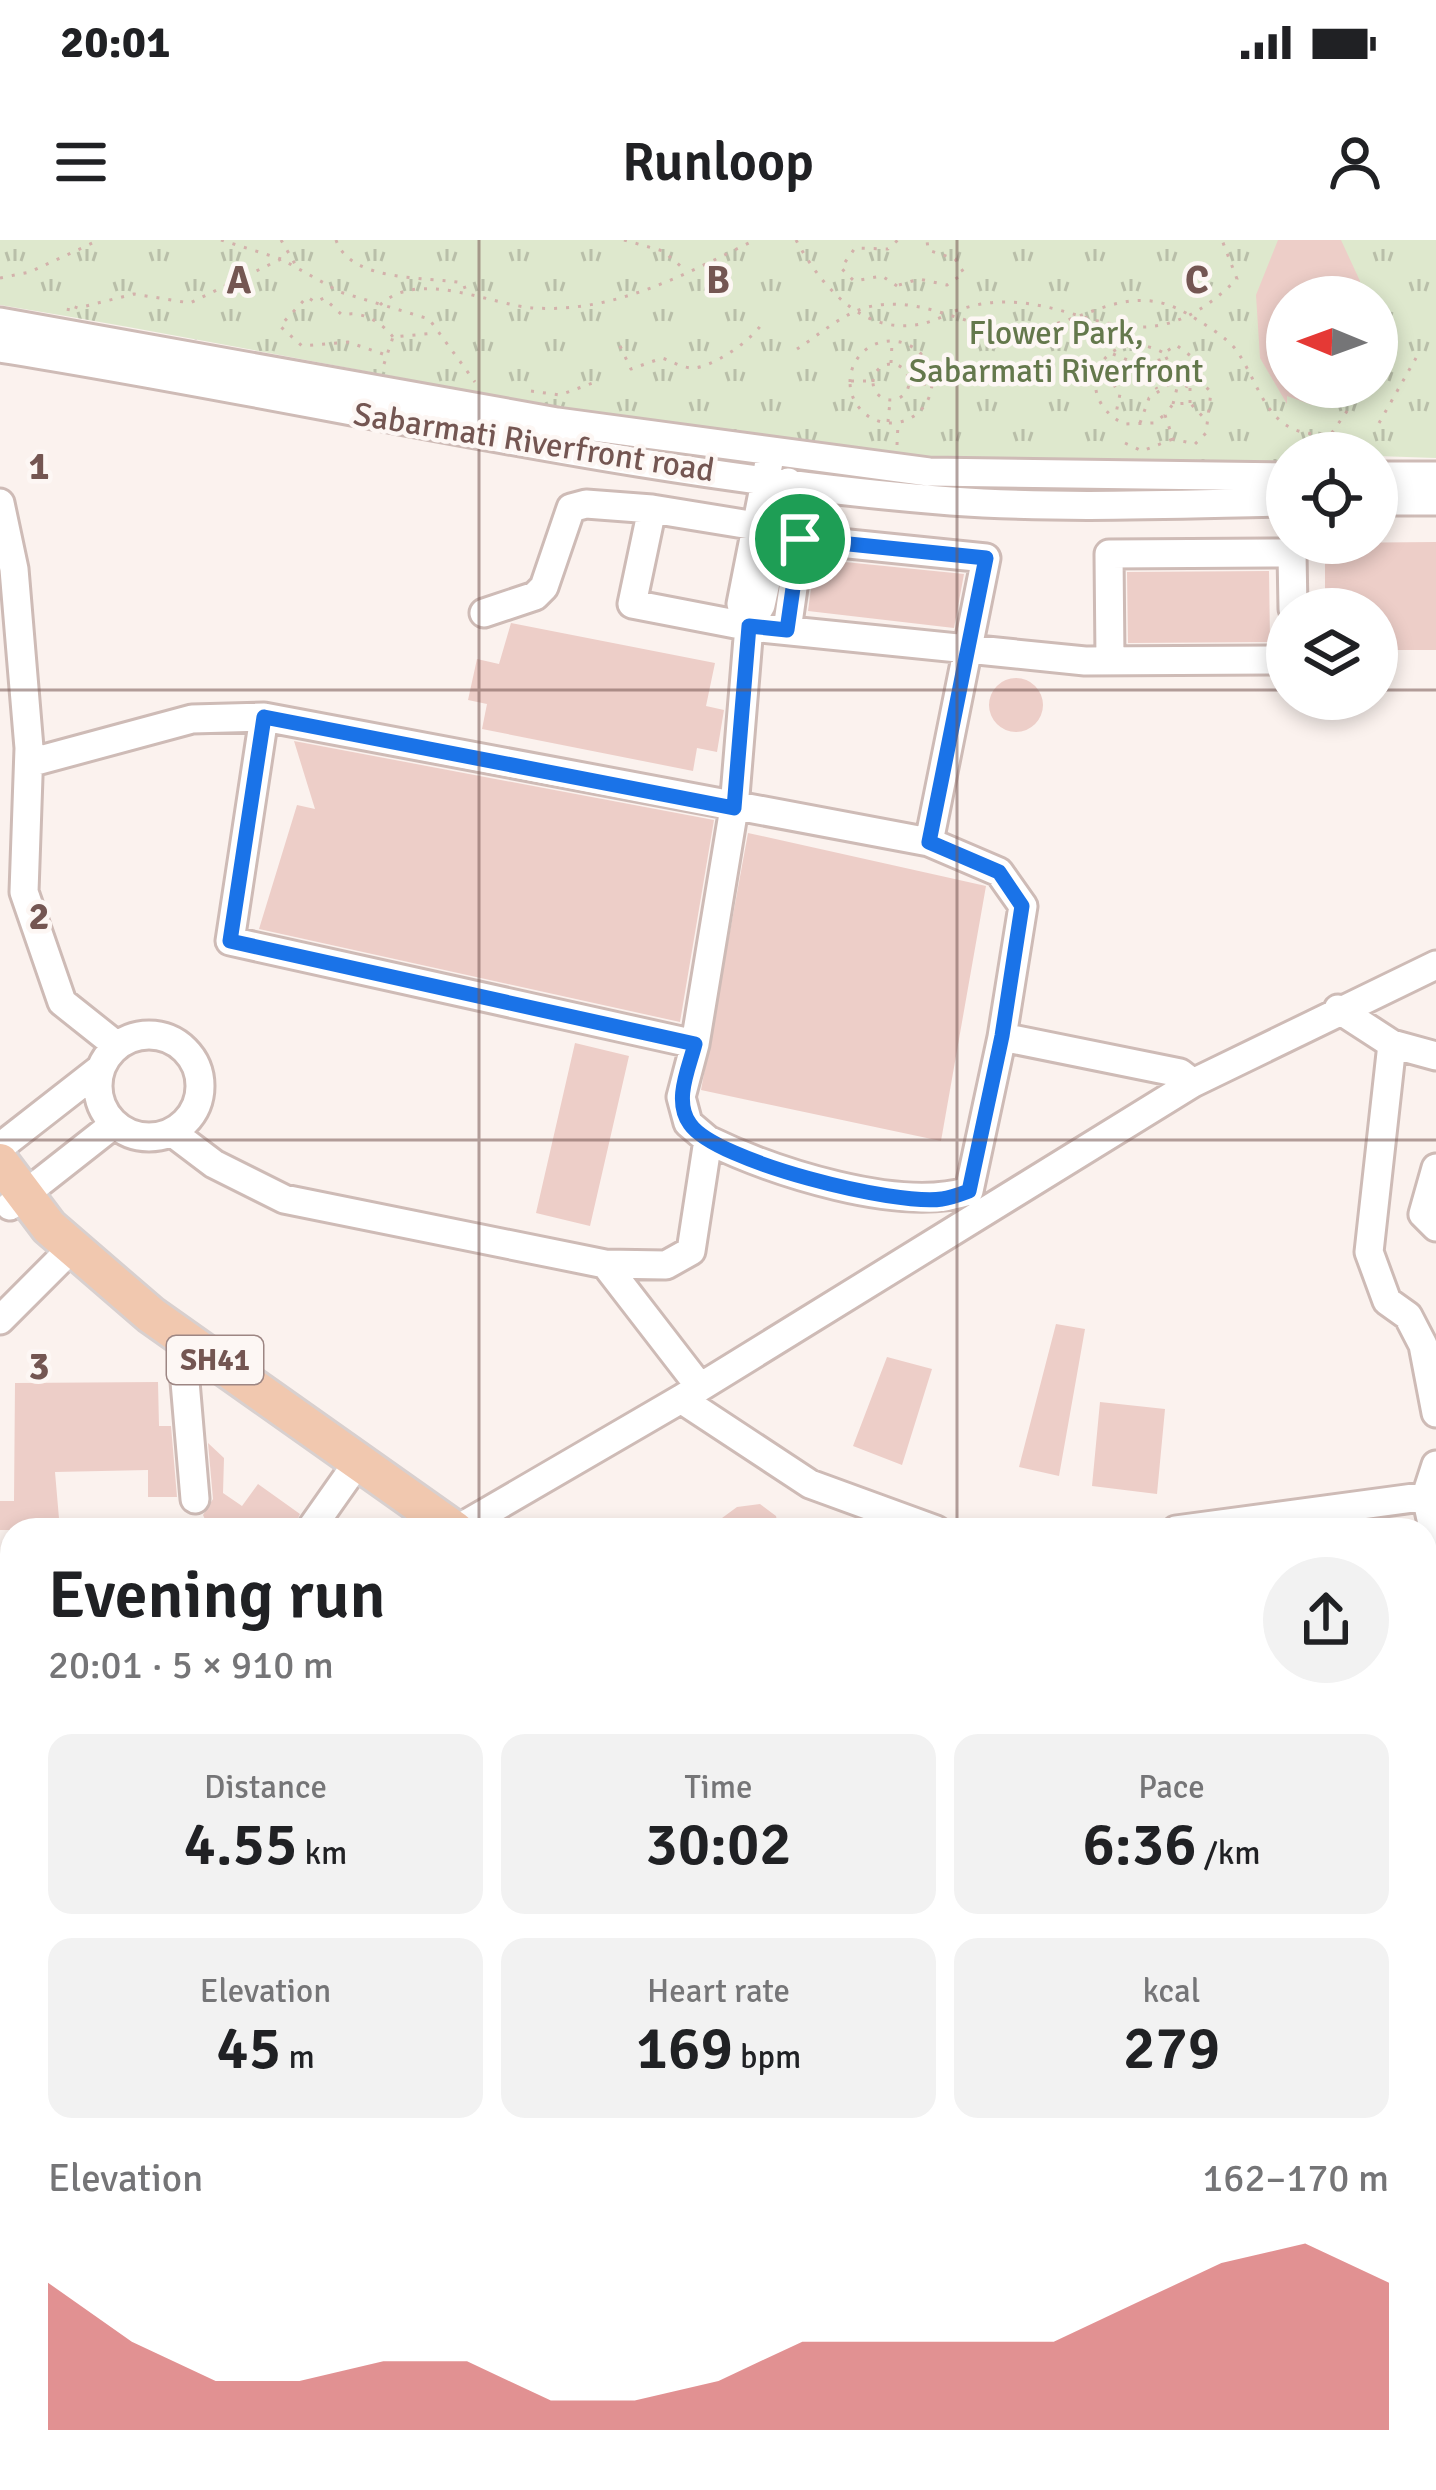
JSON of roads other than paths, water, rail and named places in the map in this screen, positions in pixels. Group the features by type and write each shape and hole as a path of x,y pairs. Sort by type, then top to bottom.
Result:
{"main road":[{"name":"SH41","path":"0,1162 12,1198 67,1251 438,1518"},
{"path":"67,1251 140,1328 405,1518"}],"street":[{"name":"Sabarmati Riverfront road","path":"0,322 552,448 775,471 1266,477"},
{"name":"Sabarmati Riverfront road","path":"0,348 65,338"},
{"path":"29,764 192,719 264,717 734,808 929,842 999,872 1022,906 1002,1036 969,1191 940,1200 866,1190 744,1157 708,1140 688,1123 681,1097 695,1044 734,808 749,626 741,604 756,526 775,471"},
{"path":"749,626 761,605 775,471"},
{"name":"Sabarmati Riverfront road","path":"912,474 1266,500"},
{"path":"1398,476 1436,476"},
{"path":"1398,501 1436,501"},
{"path":"0,503 29,764 24,892 62,1002 116,1045"},
{"path":"484,614 536,596 544,587 571,508 586,504 652,509 756,526"},
{"path":"652,509 632,604 749,626 1085,662 1266,659"},
{"path":"787,630 800,539 986,558 929,842"},
{"path":"1110,659 1109,554 1292,553 1293,588"},
{"path":"264,717 230,941 695,1044"},
{"path":"476,1518 690,1393 1193,1083 1436,964"},
{"path":"1338,1009 1392,1044 1436,1056"},
{"path":"0,1147 100,1069 116,1045 143,1034 172,1039 194,1058 202,1085 194,1114 173,1133 142,1138 113,1125 98,1099 100,1069"},
{"path":"1002,1036 1180,1073 1193,1083"},
{"path":"1392,1044 1369,1252 1387,1301 1408,1316 1424,1345 1436,1413"},
{"path":"12,1198 113,1125"},
{"path":"173,1133 214,1164 284,1199 605,1264 666,1265 691,1251 708,1140"},
{"path":"1436,1168 1423,1214 1436,1227"},
{"path":"0,1320 67,1251"},
{"path":"605,1264 690,1393 810,1484 903,1518"},
{"path":"183,1358 195,1498"},
{"path":"1263,1518 1431,1495 1436,1465"},
{"path":"318,1518 348,1476"},
{"path":"0,1741 0,1793"}],"park label":[{"name":"Flower Park, Sabarmati Riverfront","path":"1056,351"}]}
